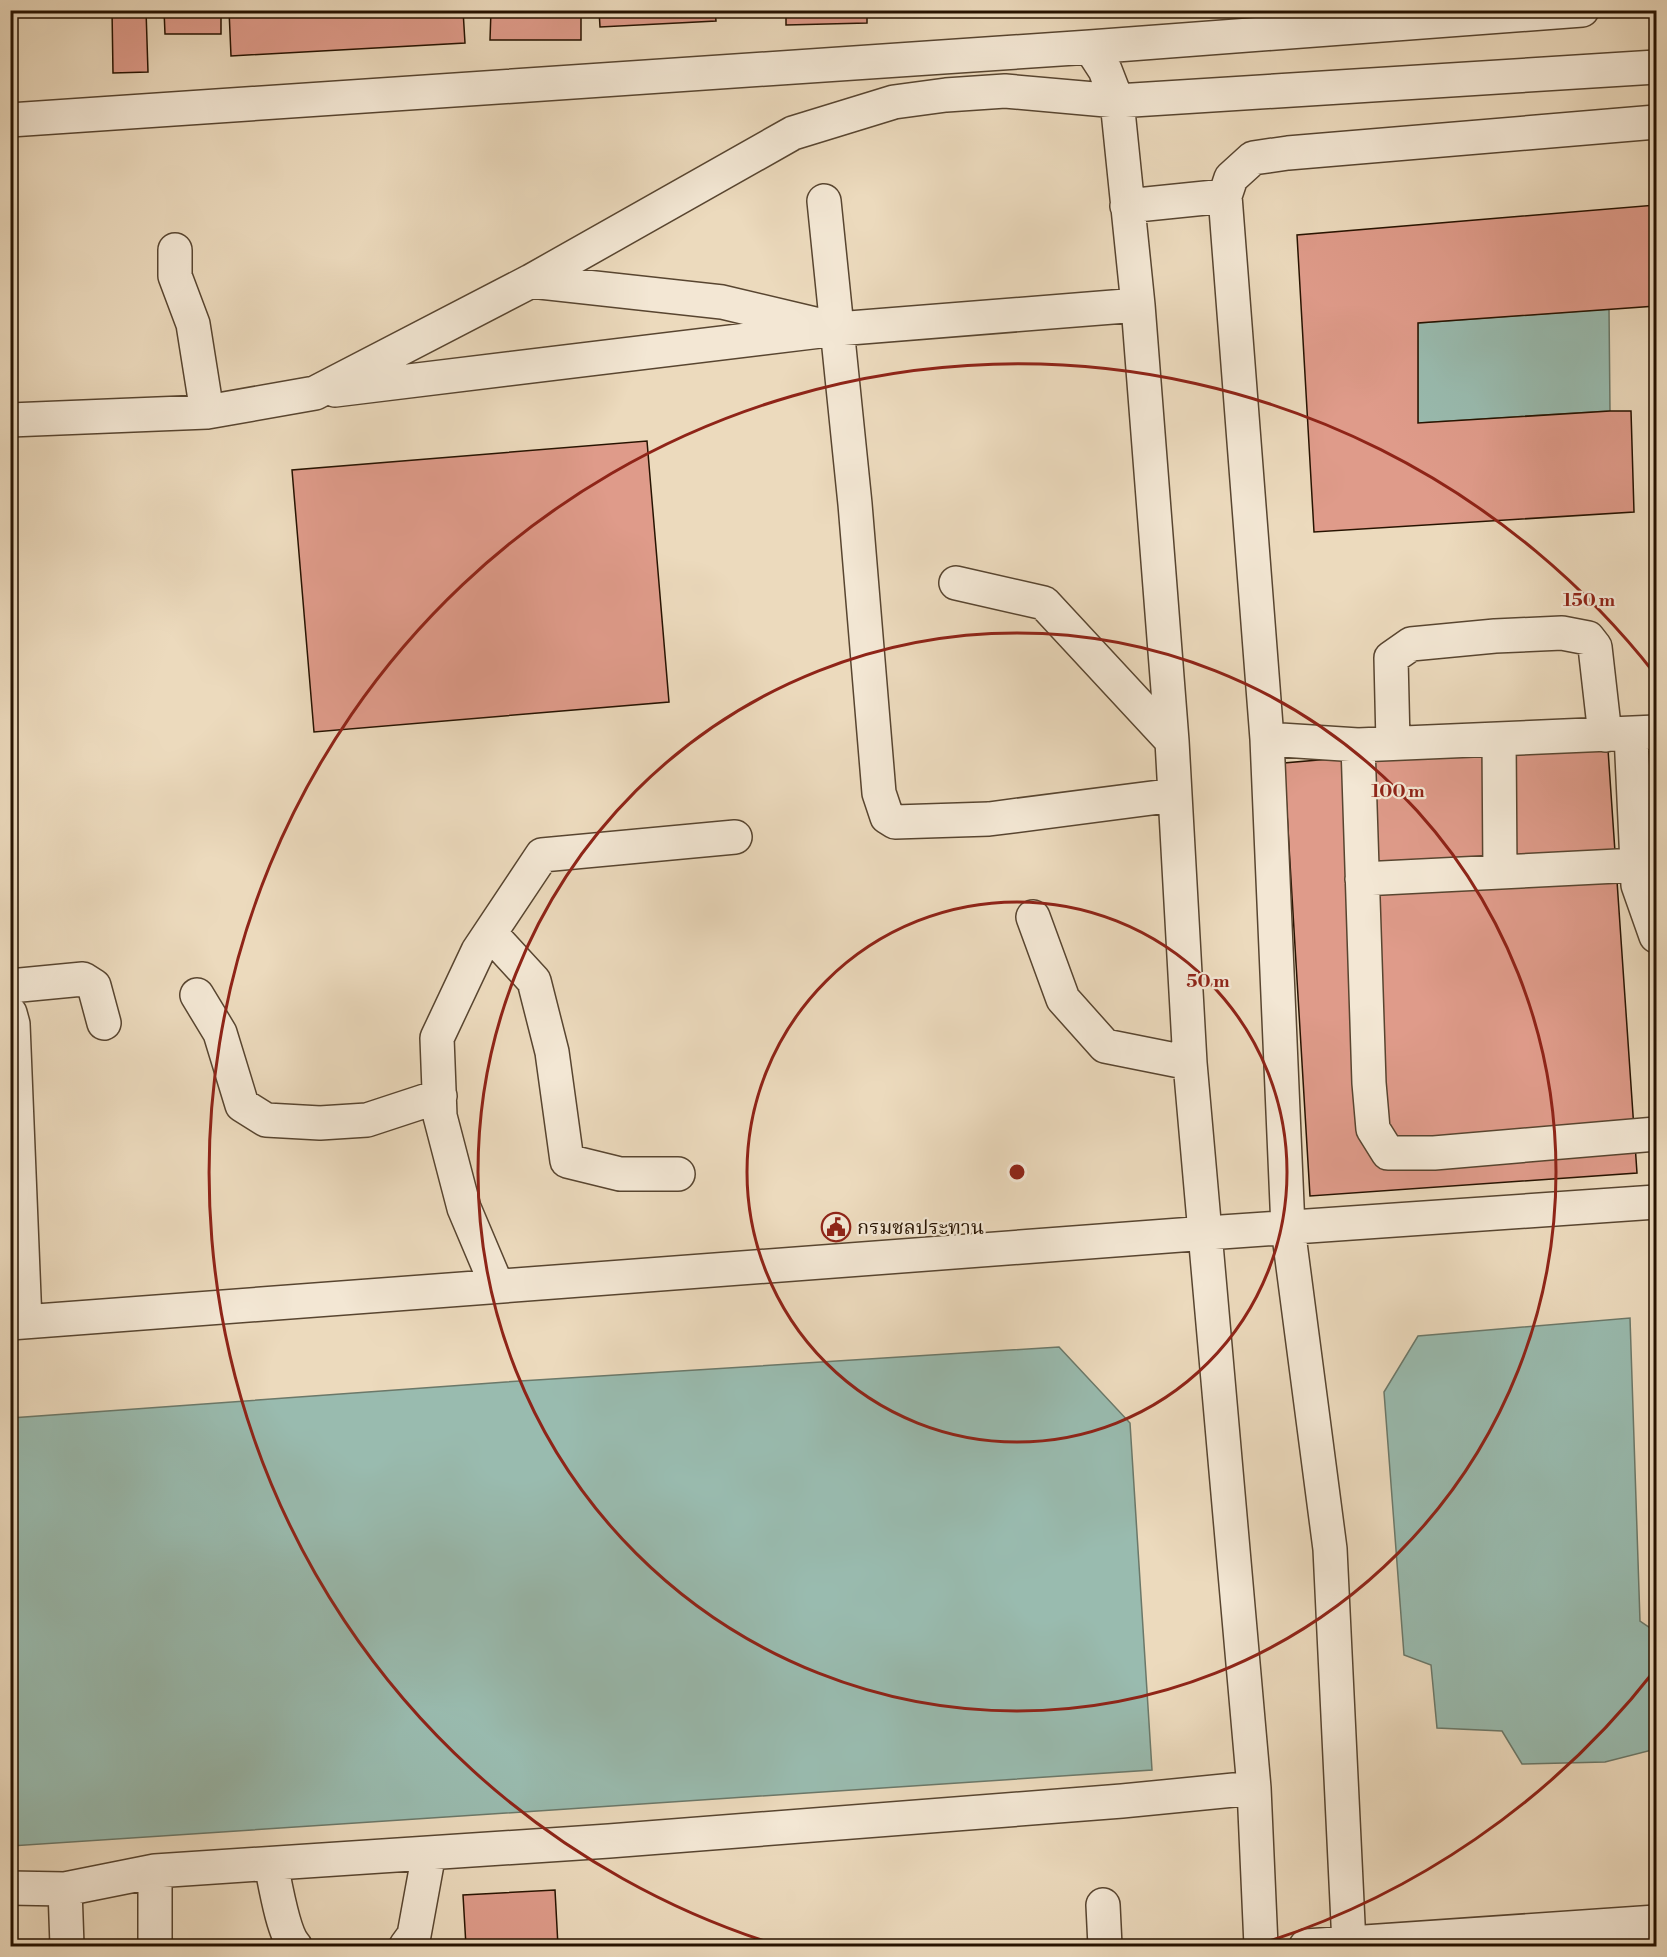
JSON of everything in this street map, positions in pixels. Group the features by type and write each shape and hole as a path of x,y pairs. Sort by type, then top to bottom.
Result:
{"lane":[{"path":"10,120 1090,47 1582,10"},
{"path":"1090,47 1105,70 1117,101 1138,305 1172,741 1190,1063 1207,1233 1254,1788 1261,1947"},
{"path":"315,393 531,281 793,133 894,102 946,95 1005,92 1117,101 1656,67"},
{"path":"1349,1944 1330,1549 1288,1228 1267,739 1225,196 1231,178 1253,158 1288,153 1656,122"},
{"path":"1127,206 1225,196"},
{"path":"824,201 855,504 879,793 887,817 895,822 989,819 1175,795"},
{"path":"175,250 175,276 193,324 207,412"},
{"path":"531,281 722,302 837,329"},
{"path":"10,420 207,412 315,393 837,329 1138,305"},
{"path":"956,583 1044,603 1172,741"},
{"path":"1393,743 1391,658 1411,644 1495,636 1562,633 1588,639 1595,647 1631,734 1638,885 1656,936"},
{"path":"1267,739 1358,745 1631,734"},
{"path":"1498,739 1500,872"},
{"path":"1358,745 1369,1083 1373,1129 1388,1153 1434,1153 1656,1134"},
{"path":"497,1286 464,1208 440,1116 437,1038 478,951 542,855 735,837"},
{"path":"1362,879 1637,865"},
{"path":"1033,917 1063,999 1105,1046 1190,1063"},
{"path":"490,933 534,981 552,1052 567,1161 620,1174 678,1174"},
{"path":"10,986 83,979 94,986 104,1023"},
{"path":"197,995 220,1033 242,1105 266,1120 320,1124 367,1120 440,1096"},
{"path":"10,1013 13,1024 18,1323 1207,1233 1656,1202"},
{"path":"10,1888 65,1889 155,1871 1086,1804 1254,1788"},
{"path":"406,1947 414,1935 429,1853"},
{"path":"271,1864 284,1920 295,1947"},
{"path":"154,1947 155,1871"},
{"path":"65,1889 67,1947"},
{"path":"1103,1905 1105,1947"},
{"path":"1306,1947 1656,1922"}],"water":[{"path":"1609,309 1610,411 1418,423 1418,323"},
{"path":"1630,1318 1640,1621 1656,1632 1656,1749 1605,1762 1522,1764 1502,1731 1437,1728 1431,1665 1404,1655 1384,1392 1418,1336"},
{"path":"1059,1347 1130,1423 1152,1770 11,1846 11,1418 506,1382"}],"building":[{"path":"112,10 146,10 148,72 113,73"},
{"path":"164,10 221,10 221,34 165,34"},
{"path":"229,10 463,10 465,43 231,56"},
{"path":"491,10 581,10 581,40 490,40"},
{"path":"599,10 715,10 716,21 600,27"},
{"path":"786,10 867,10 867,23 786,25"},
{"path":"871,10 945,10 945,13 944,15 871,16"},
{"path":"945,10 1028,10 945,13"},
{"path":"1656,205 1656,306 1418,323 1418,423 1631,411 1634,512 1314,532 1297,235"},
{"path":"647,441 669,702 314,732 292,470"},
{"path":"1607,735 1637,1173 1310,1196 1284,763"},
{"path":"555,1890 558,1946 466,1946 463,1895"},
{"path":"138,1941 138,1946 75,1946"},
{"path":"230,1944 230,1946 180,1946"}],"place":[{"name":"กรมชลประทาน","path":"836,1227"}]}
